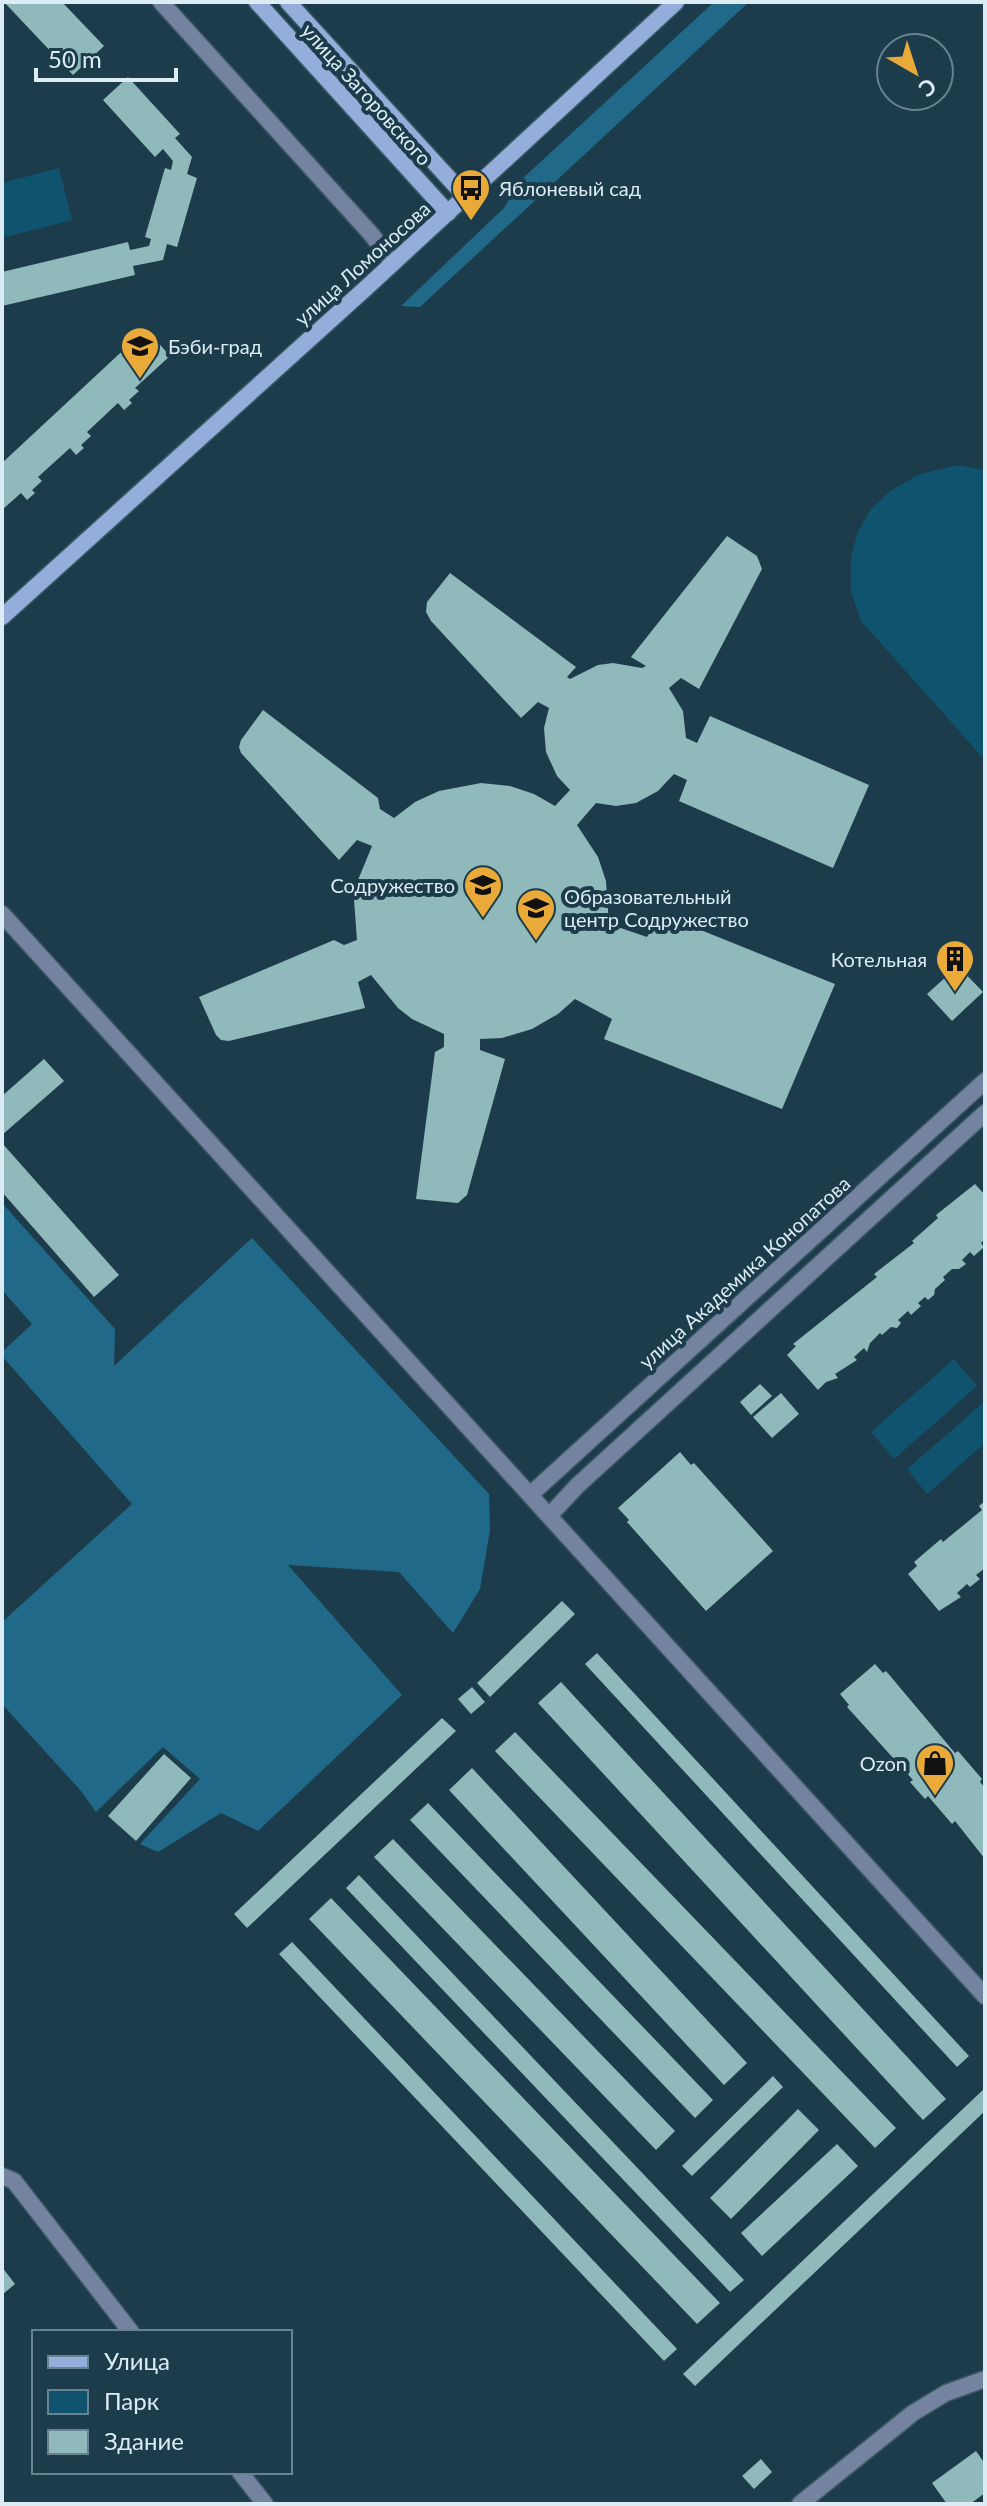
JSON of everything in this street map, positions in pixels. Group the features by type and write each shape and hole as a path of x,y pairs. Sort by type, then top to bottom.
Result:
{"main road":[{"name":"улица Загоровского","path":"257,2 448,213"},
{"name":"улица Загоровского","path":"288,2 465,196"},
{"name":"улица Ломоносова","path":"2,617 676,2"}],"street":[{"path":"161,2 372,235 393,263"},
{"path":"2,914 985,1996"},
{"name":"улица Академика Конопатова","path":"531,1494 985,1081"},
{"path":"550,1515 601,1464 985,1113"},
{"path":"2,2176 14,2181 129,2330"},
{"path":"800,2504 913,2413 946,2393 985,2379"},
{"path":"242,2474 265,2504"}],"green space":[{"path":"59,168 72,220 2,238 2,183"},
{"path":"958,465 985,470 985,760 861,621 851,592 851,557 857,534 870,510 890,491 920,474"},
{"path":"954,1359 977,1386 894,1459 871,1432"},
{"path":"983,1403 985,1443 927,1494 907,1469"}],"shaded area":[{"path":"714,2 749,2 420,307 401,306 504,208 522,179"},
{"path":"2,1203 115,1329 114,1366 252,1238 489,1494 490,1530 480,1589 453,1633 399,1572 288,1565 402,1695 258,1831 221,1813 158,1852 140,1844 200,1779 163,1747 96,1812 81,1791 2,1704 2,1622 132,1504 2,1356 2,1352 32,1324 2,1290"}],"building":[{"path":"4,2 62,2 104,46 73,75"},
{"path":"128,77 180,134 175,138 192,157 187,174 197,178 177,247 167,244 163,260 133,266 135,275 2,306 2,272 128,242 130,250 149,246 151,239 145,237 165,168 171,170 173,161 163,149 155,157 103,100"},
{"path":"146,329 170,356 135,388 139,391 129,400 132,403 124,410 118,403 87,432 91,436 81,445 84,448 76,455 70,448 38,477 42,481 32,490 35,493 27,500 21,493 2,510 2,463"},
{"path":"727,536 757,556 762,569 699,689 681,678 669,688 683,711 686,738 697,743 710,716 869,785 833,868 679,801 687,780 674,774 658,791 636,803 616,806 596,803 577,825 598,857 606,881 609,924 647,937 661,914 835,984 782,1109 604,1039 612,1019 575,999 558,1014 532,1029 502,1038 480,1039 480,1050 505,1059 467,1195 458,1203 416,1199 435,1052 444,1047 444,1034 412,1019 398,1008 371,975 358,982 365,1008 229,1041 221,1040 216,1035 199,997 334,940 344,945 357,940 354,900 358,880 372,846 357,840 339,860 241,753 241,740 263,710 378,798 380,809 394,818 415,802 439,791 481,783 510,786 534,794 555,806 570,790 557,776 546,752 544,728 549,708 538,702 521,718 431,621 426,612 427,602 450,573 576,667 567,677 570,679 598,665 613,663 642,668 646,666 631,657"},
{"name":"Котельная","path":"958,966 983,992 952,1021 927,994"},
{"path":"44,1059 64,1081 2,1135 2,1096"},
{"path":"2,1143 119,1275 94,1297 2,1192"},
{"path":"975,1184 985,1195 985,1239 981,1243 984,1247 974,1256 970,1252 962,1260 966,1264 952,1269 943,1277 945,1280 935,1289 934,1295 918,1303 921,1306 911,1315 908,1311 898,1320 901,1323 897,1328 891,1327 882,1335 880,1333 870,1343 867,1352 864,1348 854,1357 857,1360 835,1374 838,1378 826,1382 818,1390 787,1355 796,1346 793,1344 877,1277 874,1274 914,1243 912,1241 938,1218 936,1215"},
{"path":"760,1384 772,1396 751,1415 740,1402"},
{"path":"781,1393 799,1414 772,1438 753,1417"},
{"path":"680,1452 691,1465 694,1463 773,1551 706,1611 618,1508"},
{"path":"985,1501 985,1568 976,1575 980,1579 970,1587 967,1584 957,1593 961,1597 939,1611 908,1574 917,1566 914,1562 982,1510 979,1506"},
{"path":"562,1601 575,1614 490,1697 477,1683"},
{"path":"597,1653 969,2056 957,2067 585,1664"},
{"path":"875,1664 883,1673 886,1671 955,1753 958,1751 982,1779 980,1782 985,1788 985,1859 955,1821 952,1824 928,1796 925,1799 910,1782 913,1780 847,1707 849,1705 840,1694"},
{"path":"561,1682 946,2099 923,2120 538,1703"},
{"path":"472,1687 485,1702 471,1714 458,1699"},
{"path":"442,1718 456,1731 247,1928 234,1914"},
{"path":"515,1732 896,2128 875,2148 495,1751"},
{"path":"164,1754 191,1778 136,1841 108,1816"},
{"path":"472,1768 747,2063 724,2085 449,1790"},
{"path":"428,1803 713,2100 695,2118 410,1820"},
{"path":"393,1839 675,2131 656,2150 374,1857"},
{"path":"359,1875 744,2280 730,2292 346,1888"},
{"path":"331,1898 720,2303 697,2324 309,1919"},
{"path":"292,1942 677,2349 664,2361 279,1954"},
{"path":"773,2076 783,2087 692,2176 682,2166"},
{"path":"985,2088 985,2111 695,2386 683,2374"},
{"path":"798,2109 819,2130 731,2219 710,2198"},
{"path":"837,2144 858,2166 762,2256 741,2233"},
{"path":"2,2267 15,2284 2,2295"},
{"path":"976,2451 985,2464 985,2493 970,2504 947,2504 932,2483"},
{"path":"761,2459 772,2472 754,2489 742,2476"}],"place":[{"name":"Яблоневый сад","path":"471,222"},
{"name":"Бэби-град","path":"140,380"},
{"name":"Содружество","path":"483,919"},
{"name":"Образовательный центр Содружество","path":"536,942"},
{"name":"Котельная","path":"955,993"},
{"name":"Ozon","path":"935,1797"}]}
